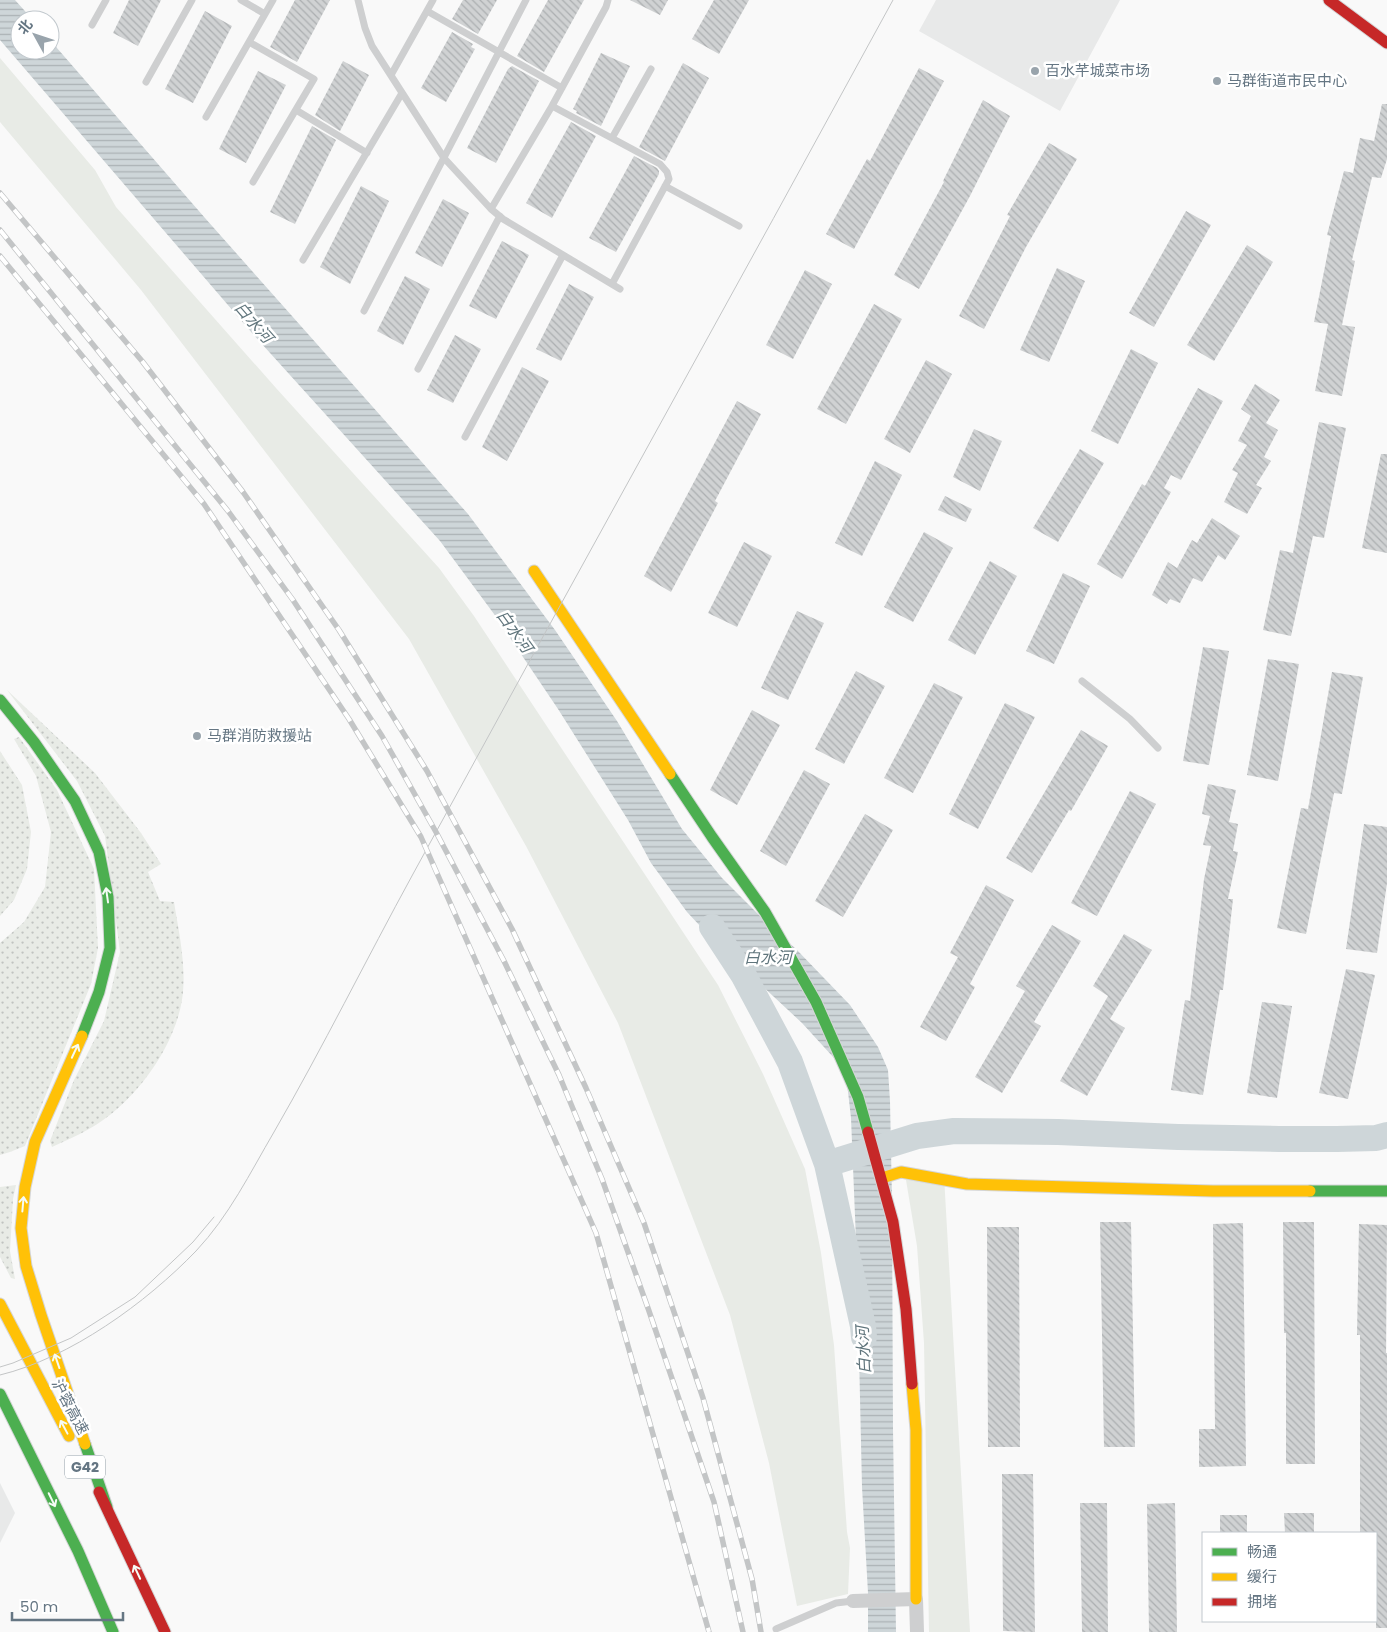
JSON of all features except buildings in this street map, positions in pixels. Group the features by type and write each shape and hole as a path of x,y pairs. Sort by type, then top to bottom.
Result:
{"main road":[{"path":"1329,0 1387,43"},
{"path":"534,571 706,829 770,919 816,1002 858,1096 893,1222 906,1309 916,1430 912,1600"},
{"path":"0,700 34,742 75,801 99,852 108,897 110,948 101,983 78,1045 54,1095 35,1142 25,1187 21,1228 26,1266 41,1315 107,1507"},
{"path":"882,1178 902,1172 967,1184 1213,1191 1387,1191"},
{"name":"沪蓉高速","path":"0,1304 16,1338 107,1507 165,1632"},
{"name":"G42","path":"0,1394 78,1552 113,1632"},
{"path":"0,1415 40,1477"}],"street":[{"path":"853,1601 912,1600 917,1632"}],"lane":[{"path":"92,25 106,0"},
{"path":"146,82 192,0"},
{"path":"241,0 265,14"},
{"path":"206,117 273,0"},
{"path":"358,0 372,46 444,158 491,209 500,216 620,289"},
{"path":"391,75 434,0"},
{"path":"364,311 526,0"},
{"path":"491,209 552,106 606,7 608,0"},
{"path":"428,11 562,88"},
{"path":"249,42 314,79 253,182"},
{"path":"612,138 651,69"},
{"path":"303,260 402,93"},
{"path":"552,106 660,164 667,172 669,179 612,284"},
{"path":"296,110 366,153"},
{"path":"665,186 739,226"},
{"path":"418,369 500,216"},
{"path":"465,437 563,255"},
{"path":"1082,681 1130,719 1158,748"},
{"path":"776,1629 836,1603 853,1601"}],"shaded area":[{"name":"百水芊城菜市场","path":"936,0 1120,0 1060,111 919,31"},
{"path":"0,58 95,170 116,207 439,568 474,616 718,985 763,1074 805,1169 821,1253 834,1345 847,1532 850,1548 848,1594 797,1606 769,1463 730,1315 618,1023 526,846 409,639 141,290 0,122"},
{"path":"7,690 95,773 141,833 161,864 148,872 160,901 174,902 183,963 182,1000 178,1019 161,1056 149,1074 136,1091 105,1119 84,1132 52,1147 50,1141 74,1080 104,1021 120,952 105,836 77,781"},
{"path":"19,737 57,790 94,869 98,948 91,984 25,1146 0,1155 0,943 24,922 45,887 51,832 36,776 14,739"},
{"path":"0,751 22,785 31,832 27,869 14,900 0,916"},
{"path":"944,1176 970,1632 929,1632 924,1343 917,1246 906,1180"},
{"path":"16,1185 13,1199 10,1251 15,1279 11,1278 0,1257 0,1187"},
{"path":"0,1483 15,1513 0,1543"}],"water":[{"name":"白水河","path":"0,0 15,0 24,10 10,10 10,52 0,40"},
{"name":"白水河","path":"60,51 468,514 555,630 617,721 682,829 722,878 796,949 850,1005 878,1047 888,1070 890,1101 896,1632 868,1632 868,1593 862,1487 857,1265 851,1118 847,1083 834,1058 802,1023 717,944 687,912 651,863 628,820 558,709 494,614 440,541 252,333 17,60 60,60"}],"waterway":[{"name":"白水河","path":"712,927 744,976 790,1062 827,1164 864,1337"},
{"path":"827,1164 917,1136 954,1131 1058,1132 1279,1139 1376,1138 1387,1135"}],"tram line":[{"path":"0,1375 53,1356 80,1342 130,1309 176,1271 196,1251 229,1209 310,1068 413,874 893,0"},
{"path":"0,1367 71,1338 135,1297 193,1242 214,1217"}],"railway":[{"path":"0,193 142,361 243,492 339,630 427,771 512,929 586,1088 644,1223 703,1398 752,1579 761,1632"},
{"path":"0,230 228,511 293,600 382,736 436,832 504,961 559,1075 602,1179 714,1502 743,1632"},
{"path":"0,256 204,504 349,719 421,837 596,1233 709,1632"}],"traffic: fast":[{"path":"0,700 34,742 75,801 99,852 108,897 110,948 99,992 82,1036"},
{"path":"670,774 765,912 816,1002 858,1097 868,1132"},
{"path":"1310,1191 1387,1191"},
{"path":"0,1394 78,1551 113,1632"},
{"path":"85,1444 107,1507"}],"traffic: slow":[{"path":"534,571 670,774"},
{"path":"82,1036 35,1142 25,1187 21,1228 26,1266 85,1444"},
{"path":"882,1178 901,1172 967,1184 1213,1191 1310,1191"},
{"path":"0,1304 69,1436"},
{"path":"912,1384 916,1430 916,1599"}],"traffic: jam":[{"path":"1329,0 1387,43"},
{"path":"868,1132 893,1222 906,1309 912,1384"},
{"path":"99,1492 165,1632"}],"place":[{"name":"百水芊城菜市场","path":"1035,71"},
{"name":"马群街道市民中心","path":"1217,81"},
{"name":"马群消防救援站","path":"197,736"}]}
